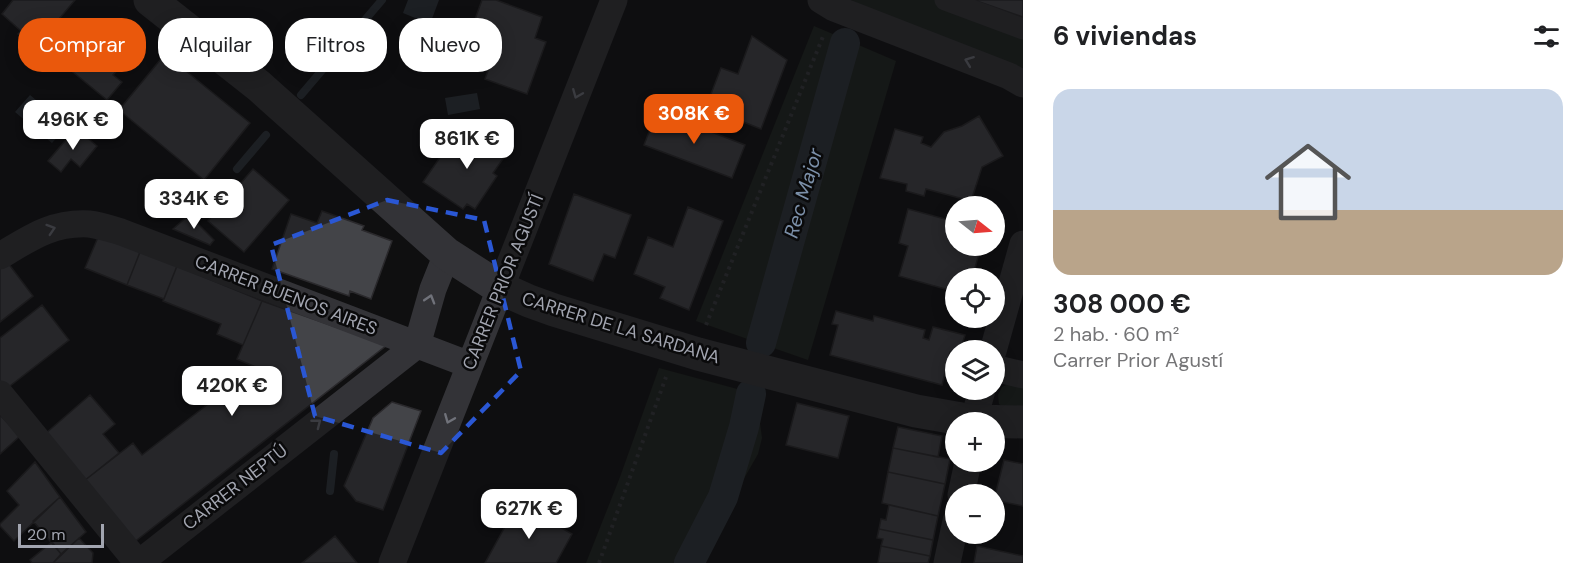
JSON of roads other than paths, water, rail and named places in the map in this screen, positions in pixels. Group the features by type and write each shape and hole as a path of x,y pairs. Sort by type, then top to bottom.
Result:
{"street":[{"name":"CARRER DE LA SARDANA","path":"150,0 259,86 447,254 500,288 554,310 698,354 945,417"},
{"name":"CARRER PRIOR AGUSTÍ","path":"392,563 614,0"},
{"path":"945,0 1023,29"},
{"path":"828,4 1009,76 1023,84"},
{"name":"CARRER BUENOS AIRES","path":"0,256 35,235 57,226 90,224 122,232 470,365"},
{"path":"996,340 1023,244"},
{"path":"417,345 447,254"},
{"name":"CARRER NEPTÚ","path":"138,563 417,345"},
{"path":"1005,371 1023,375"},
{"path":"0,393 138,563"},
{"name":"CARRER DE LA SARDANA","path":"1005,422 1023,422"},
{"path":"947,563 951,544"}],"waterway":[{"path":"301,95 382,0"},
{"name":"Rec Major","path":"761,343 845,43"},
{"path":"237,169 266,135"},
{"name":"Rec Major","path":"689,563 723,497 744,427 751,394"},
{"path":"330,491 334,454"}]}
